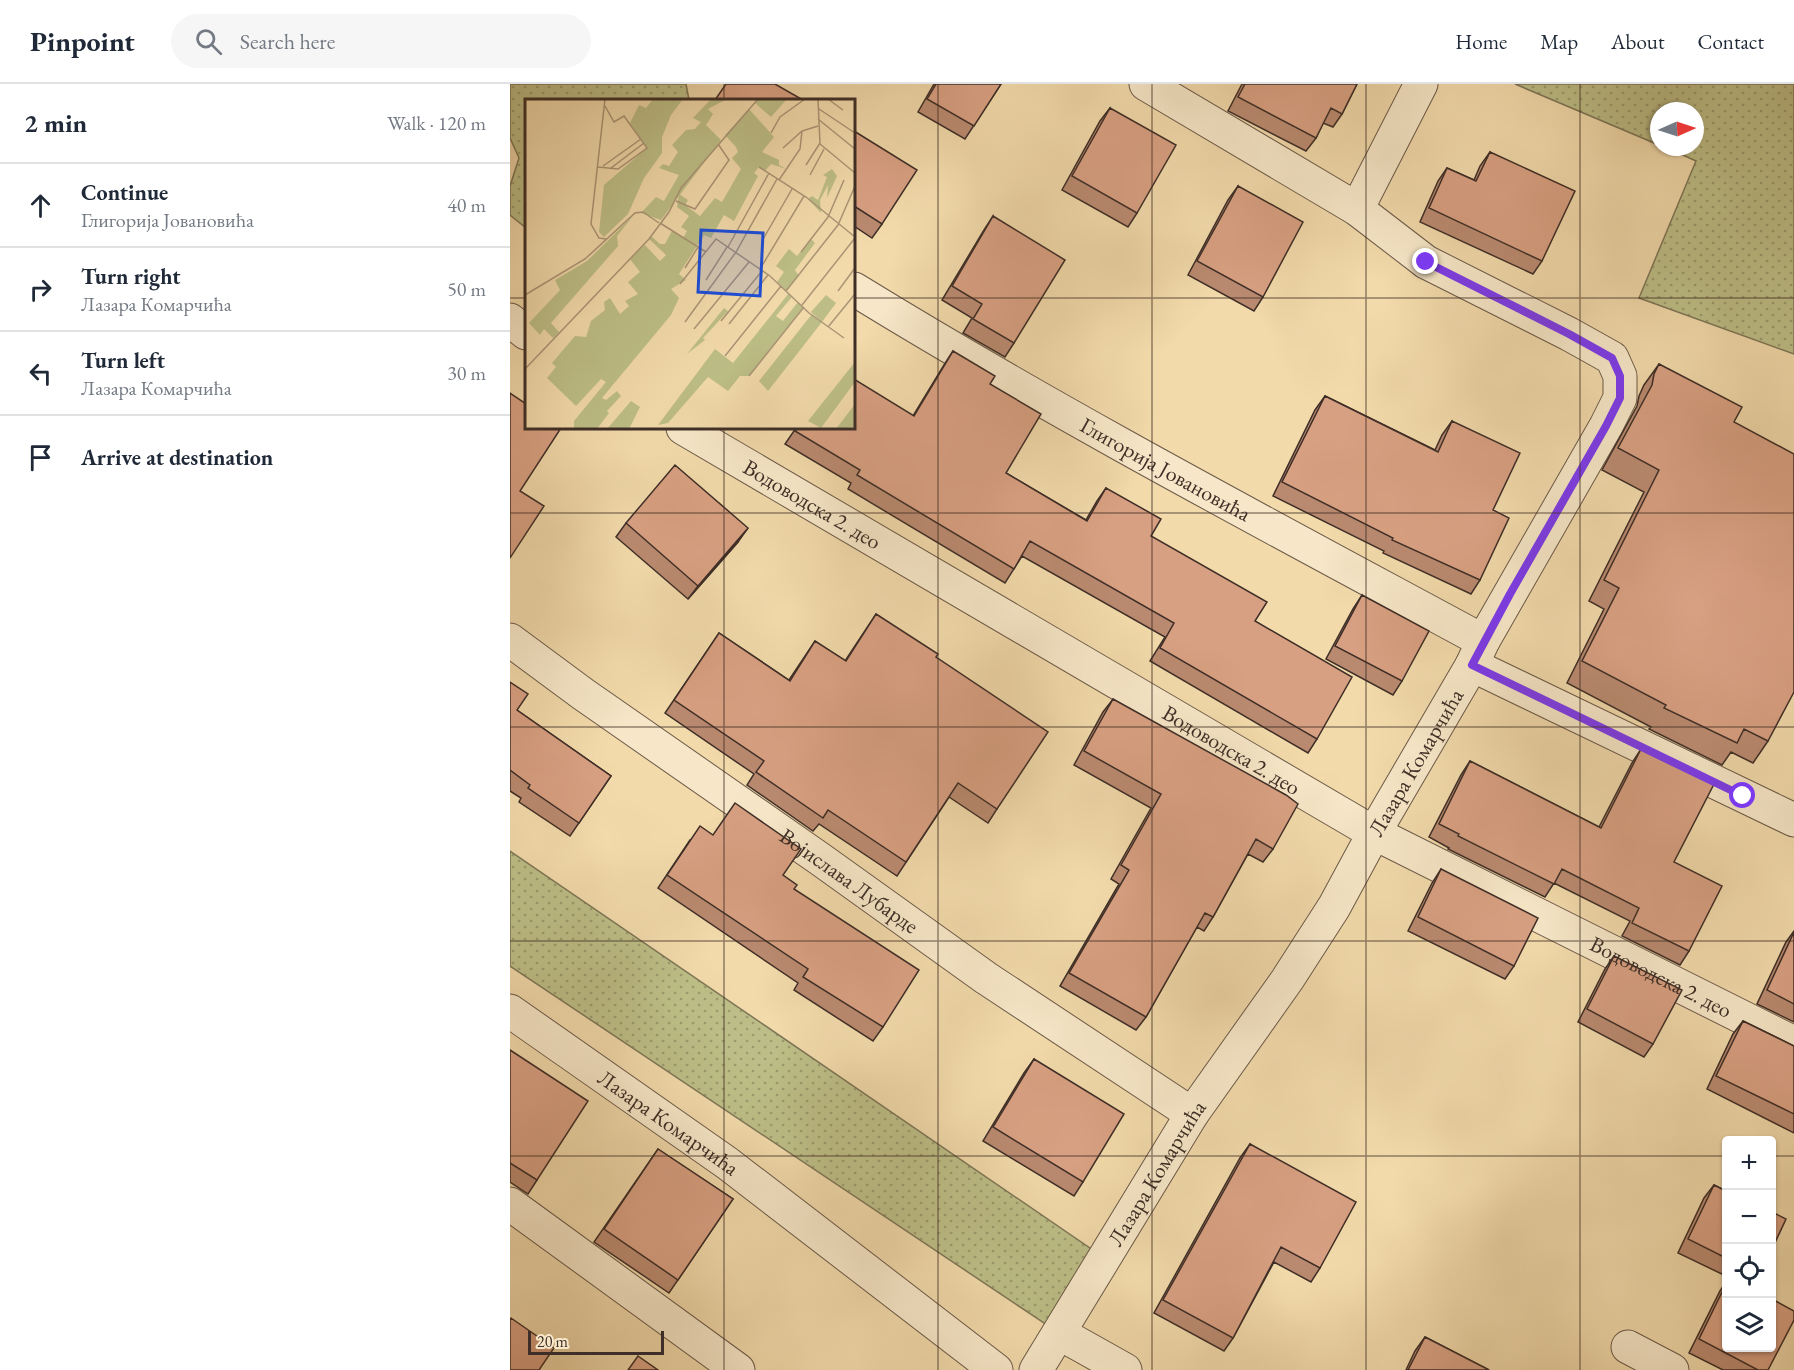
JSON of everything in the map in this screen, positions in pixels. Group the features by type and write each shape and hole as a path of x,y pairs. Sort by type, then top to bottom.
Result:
{"street":[{"name":"Лазара Комарчића","path":"1036,1370 1192,1114 1287,980 1334,907 1620,398 1620,376 1612,358 1426,262 1357,209 1146,84"},
{"path":"1357,209 1420,84"},
{"name":"Глигорија Јовановића","path":"855,290 938,341 1478,653 1794,820"},
{"path":"510,320 525,332"},
{"name":"Водоводска 2. део","path":"685,429 1374,833 1794,1043"},
{"name":"Војислава Лубарде","path":"510,640 986,978 1192,1114"},
{"name":"Лазара Комарчића","path":"510,1011 727,1162 996,1370"},
{"path":"510,1204 738,1370"},
{"path":"1059,1333 1125,1370"},
{"path":"1628,1347 1672,1370"}],"green space":[{"path":"510,84 686,84 689,99 525,99 525,227 510,215 510,186 519,158 510,138"},
{"path":"1515,84 1794,84 1794,354 1639,298 1696,161 1685,156 1704,156 1704,102 1650,102 1650,141"},
{"path":"510,851 1103,1257 1059,1333 510,966"}],"building":[{"path":"726,84 775,84 801,99 716,99"},
{"path":"936,84 1001,84 974,126 927,99"},
{"path":"1245,84 1357,84 1342,114 1331,108 1316,138 1238,97"},
{"path":"1110,108 1176,145 1137,213 1072,176"},
{"path":"855,132 917,170 882,224 855,207"},
{"path":"1490,152 1575,191 1542,261 1429,208 1447,168 1476,181"},
{"path":"1238,186 1303,222 1263,297 1197,261"},
{"path":"993,216 1065,260 1014,343 973,319 982,304 952,286"},
{"path":"953,351 995,376 990,384 1041,414 1006,473 1087,521 1106,488 1161,519 1151,536 1267,602 1255,621 1352,677 1317,739 1160,648 1174,623 1030,541 1014,569 857,475 860,470 795,431 796,429 855,429 855,380 914,416"},
{"path":"1659,364 1742,407 1734,422 1794,454 1794,692 1768,741 1744,729 1737,743 1664,708 1666,705 1582,661 1619,588 1604,580 1659,470 1618,448 1652,385"},
{"path":"510,393 525,403 525,429 560,429 520,491 544,506 510,558"},
{"path":"1325,396 1438,452 1452,421 1520,453 1493,510 1509,518 1480,580 1392,540 1393,538 1282,482"},
{"path":"675,465 748,528 698,586 626,523"},
{"path":"1362,595 1429,631 1402,681 1335,646"},
{"path":"876,614 938,654 936,657 1048,732 997,809 958,783 906,862 828,810 823,818 756,772 764,761 674,700 719,633 790,681 815,641 846,661"},
{"path":"510,682 528,694 517,710 611,776 579,823 528,788 530,785 510,770"},
{"path":"1113,699 1286,795 1298,804 1273,849 1256,839 1213,917 1205,913 1146,1017 1069,973 1129,870 1121,865 1161,794 1084,751"},
{"path":"1641,749 1714,784 1674,862 1722,886 1689,951 1632,923 1639,908 1562,869 1554,884 1458,836 1459,834 1439,824 1470,761 1601,828"},
{"path":"735,803 801,849 783,875 797,885 794,889 919,970 883,1027 803,977 808,969 667,875 700,826 713,835"},
{"path":"1441,869 1538,918 1514,966 1418,917"},
{"path":"1794,932 1794,1004 1767,990"},
{"path":"1614,956 1682,990 1653,1044 1587,1009"},
{"path":"1743,1021 1794,1046 1794,1114 1716,1076"},
{"path":"510,1050 588,1101 537,1180 510,1163"},
{"path":"1034,1059 1124,1114 1083,1182 993,1127"},
{"path":"1250,1144 1356,1202 1320,1268 1281,1247 1233,1338 1163,1300"},
{"path":"658,1149 733,1199 678,1280 604,1229"},
{"path":"1714,1185 1722,1189 1722,1256 1688,1239"},
{"path":"1776,1214 1786,1219 1776,1240"},
{"path":"1722,1292 1722,1351 1699,1339"},
{"path":"1776,1301 1794,1311 1794,1320 1768,1370 1758,1370 1724,1352 1776,1352"},
{"path":"511,1318 554,1348 539,1370 510,1370"},
{"path":"1425,1337 1489,1370 1408,1370"},
{"path":"638,1356 658,1370 628,1370"}],"route":[{"path":"1426,262 1612,358 1620,376 1620,398 1606,426 1483,641 1472,665 1743,796"}]}
